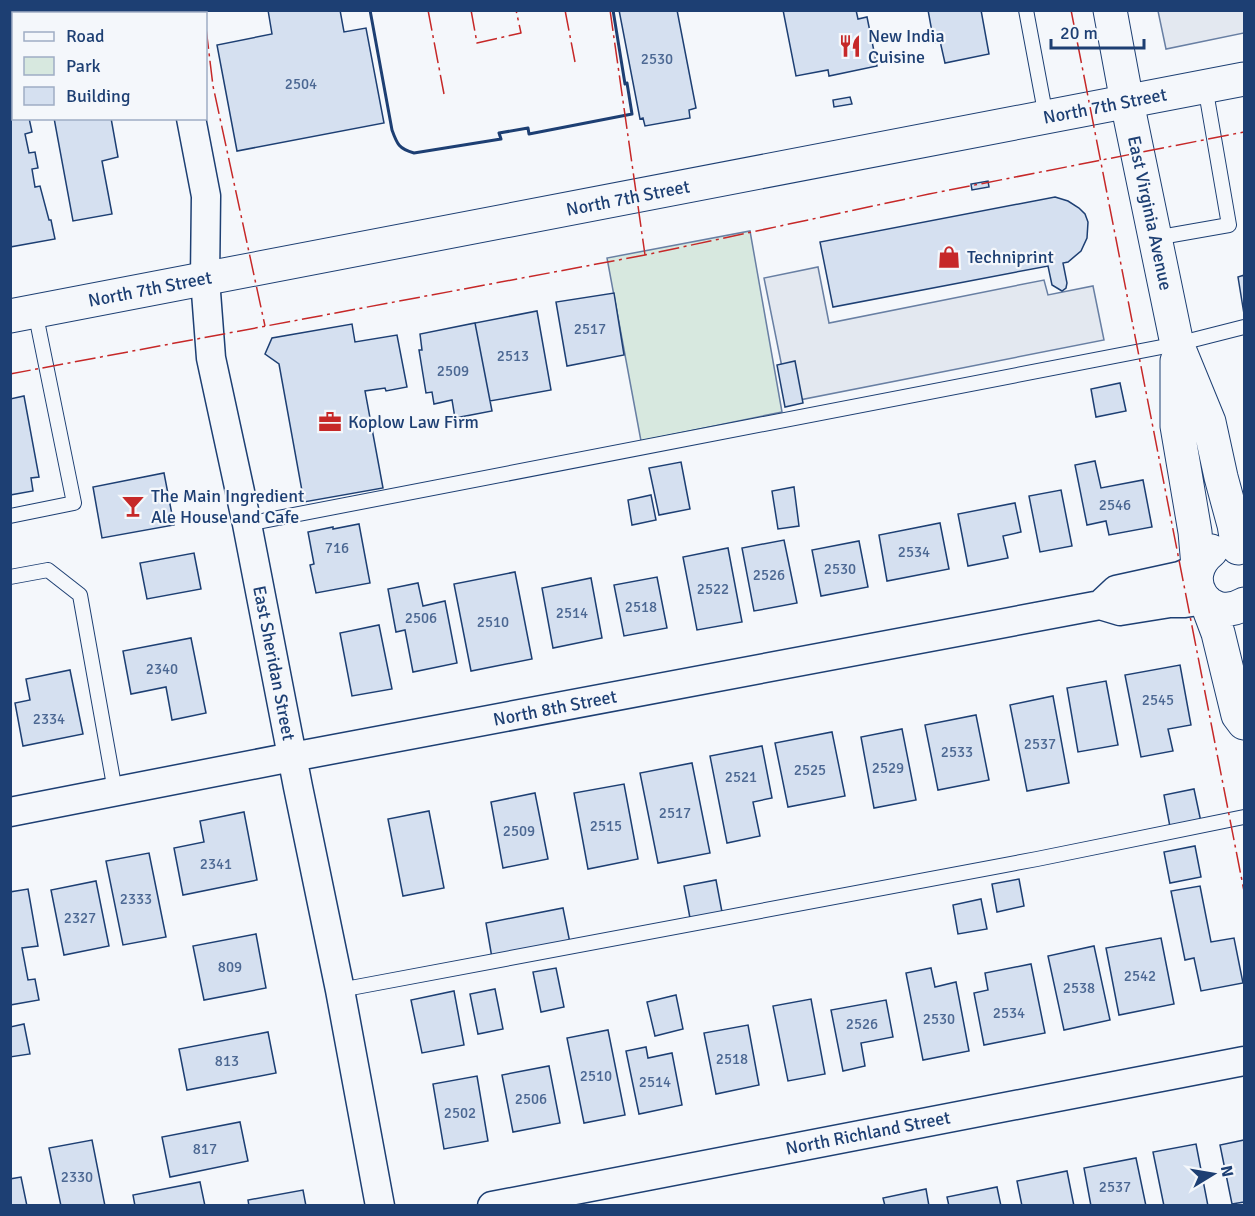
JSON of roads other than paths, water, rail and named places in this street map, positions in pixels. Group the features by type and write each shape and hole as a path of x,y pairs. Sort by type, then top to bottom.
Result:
{"main road":[{"name":"East Virginia Avenue","path":"1110,10 1177,344 1209,422 1221,477 1242,550"},
{"name":"North 7th Street","path":"23,313 1245,79"},
{"name":"East Virginia Avenue","path":"1177,344 1178,426 1195,532 1197,585 1205,600"},
{"path":"1198,567 1210,551 1219,547 1229,546 1242,550"},
{"path":"1205,600 1216,608 1223,609 1237,609 1245,604"},
{"path":"1205,600 1227,663 1238,715 1245,723"}],"street":[{"name":"East Sheridan Street","path":"191,120 206,196 205,279 211,358 247,524 340,990 380,1206"},
{"name":"North 8th Street","path":"1100,605 1116,590 1180,576 1198,567"},
{"name":"North 8th Street","path":"10,812 1100,605 1120,611 1205,600"},
{"name":"North Richland Street","path":"492,1206 1245,1061"}],"lane":[{"path":"1026,10 1046,117"},
{"path":"1155,238 1229,225 1204,87"},
{"path":"10,516 74,503 23,313"},
{"path":"247,524 1177,344 1245,327"},
{"path":"10,577 48,570 80,595 115,791"},
{"path":"340,990 1025,861 1245,817"}],"place":[{"name":"New India Cuisine","path":"850,46"},
{"name":"Techniprint","path":"949,257"},
{"name":"Koplow Law Firm","path":"330,422"},
{"name":"The Main Ingredient Ale House and Cafe","path":"133,506"}]}
